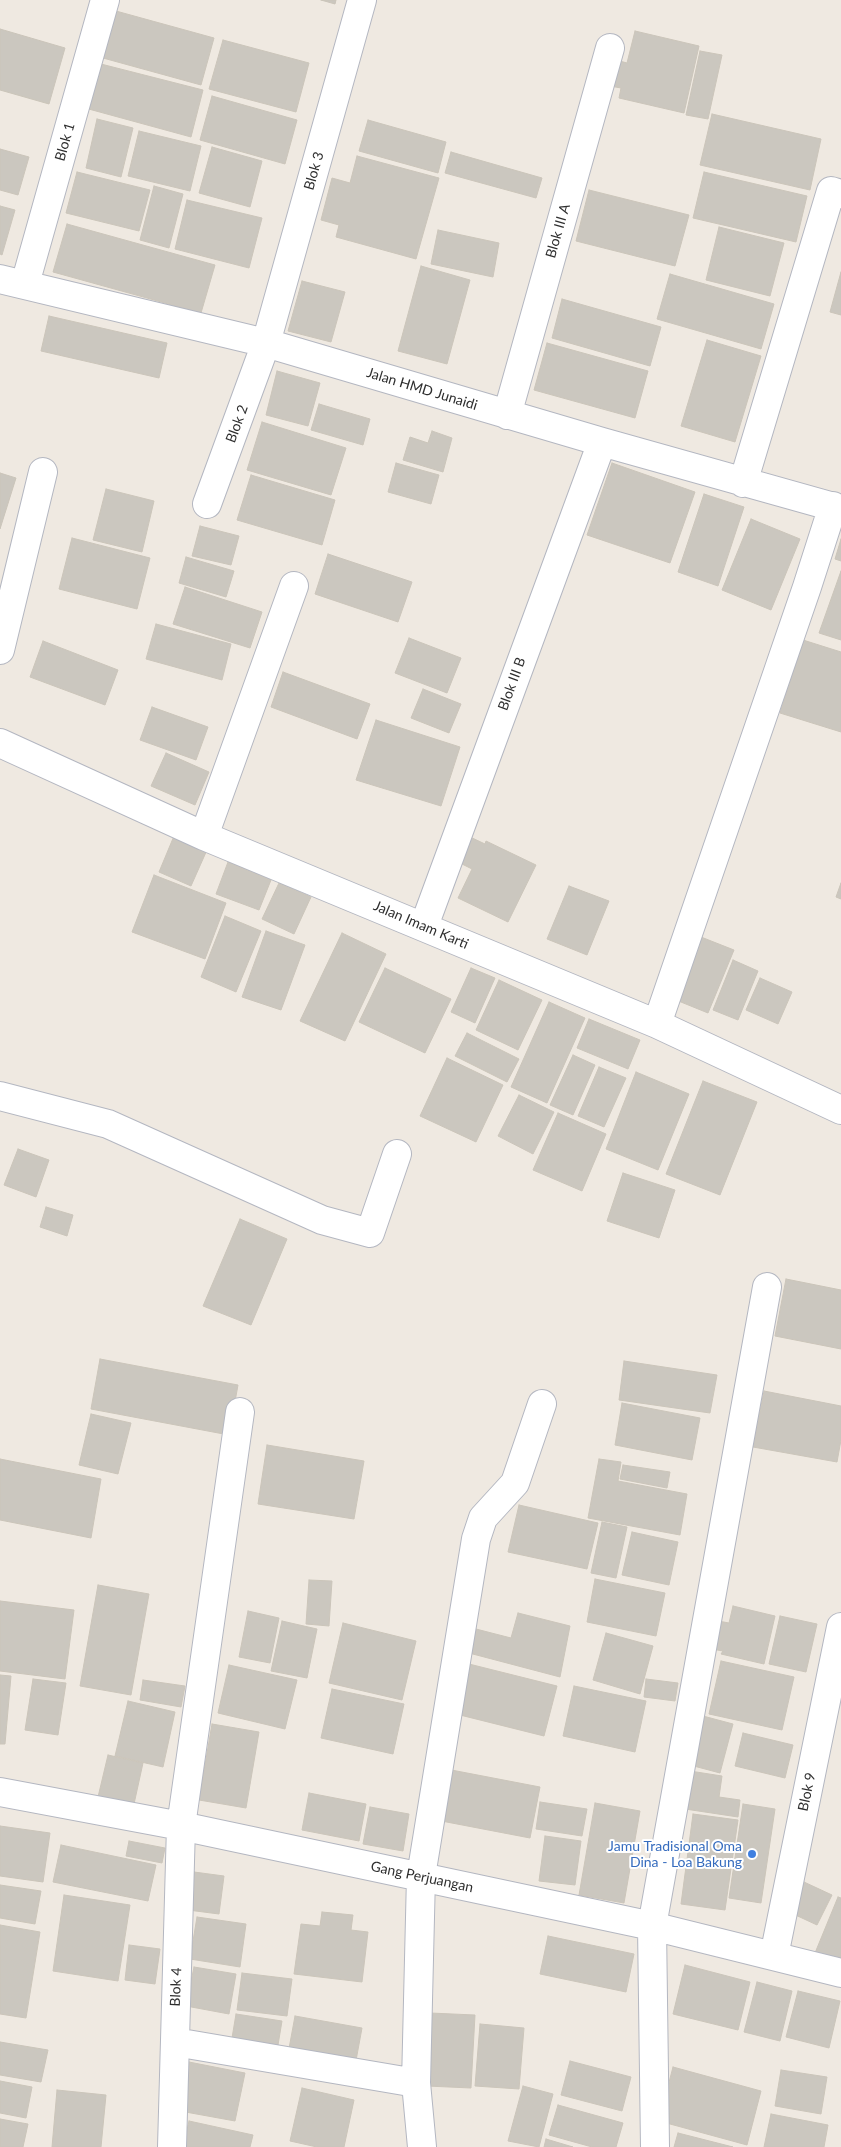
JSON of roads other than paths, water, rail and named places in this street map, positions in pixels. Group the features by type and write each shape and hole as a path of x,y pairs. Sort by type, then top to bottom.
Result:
{"street":[{"name":"Blok 1","path":"13,282 105,0"},
{"name":"Blok 3","path":"266,343 362,0"},
{"name":"Blok III A","path":"507,414 610,48"},
{"path":"743,483 830,191 841,194"},
{"name":"Jalan HMD Junaidi","path":"13,282 266,343 743,483 837,508"},
{"name":"Blok 2","path":"207,504 266,343"},
{"name":"Blok III B","path":"424,926 602,442"},
{"path":"0,650 43,472"},
{"path":"657,1024 837,508"},
{"path":"204,836 294,586"},
{"name":"Jalan Imam Karti","path":"0,743 204,836 657,1024 841,1110"},
{"path":"0,1096 108,1124 322,1220 370,1233 398,1154"},
{"path":"656,2147 652,1926 767,1287"},
{"path":"422,2147 416,2083 420,1876 476,1539 483,1518 514,1483 542,1404"},
{"name":"Blok 4","path":"172,2147 181,1826 240,1412"},
{"name":"Blok 9","path":"774,1956 841,1627"},
{"name":"Gang Perjuangan","path":"0,1792 181,1826 420,1876 652,1926 841,1973"},
{"path":"175,2042 416,2083"}],"place":[{"name":"Jamu Tradisional Oma Dina - Loa Bakung","path":"752,1854"}]}
